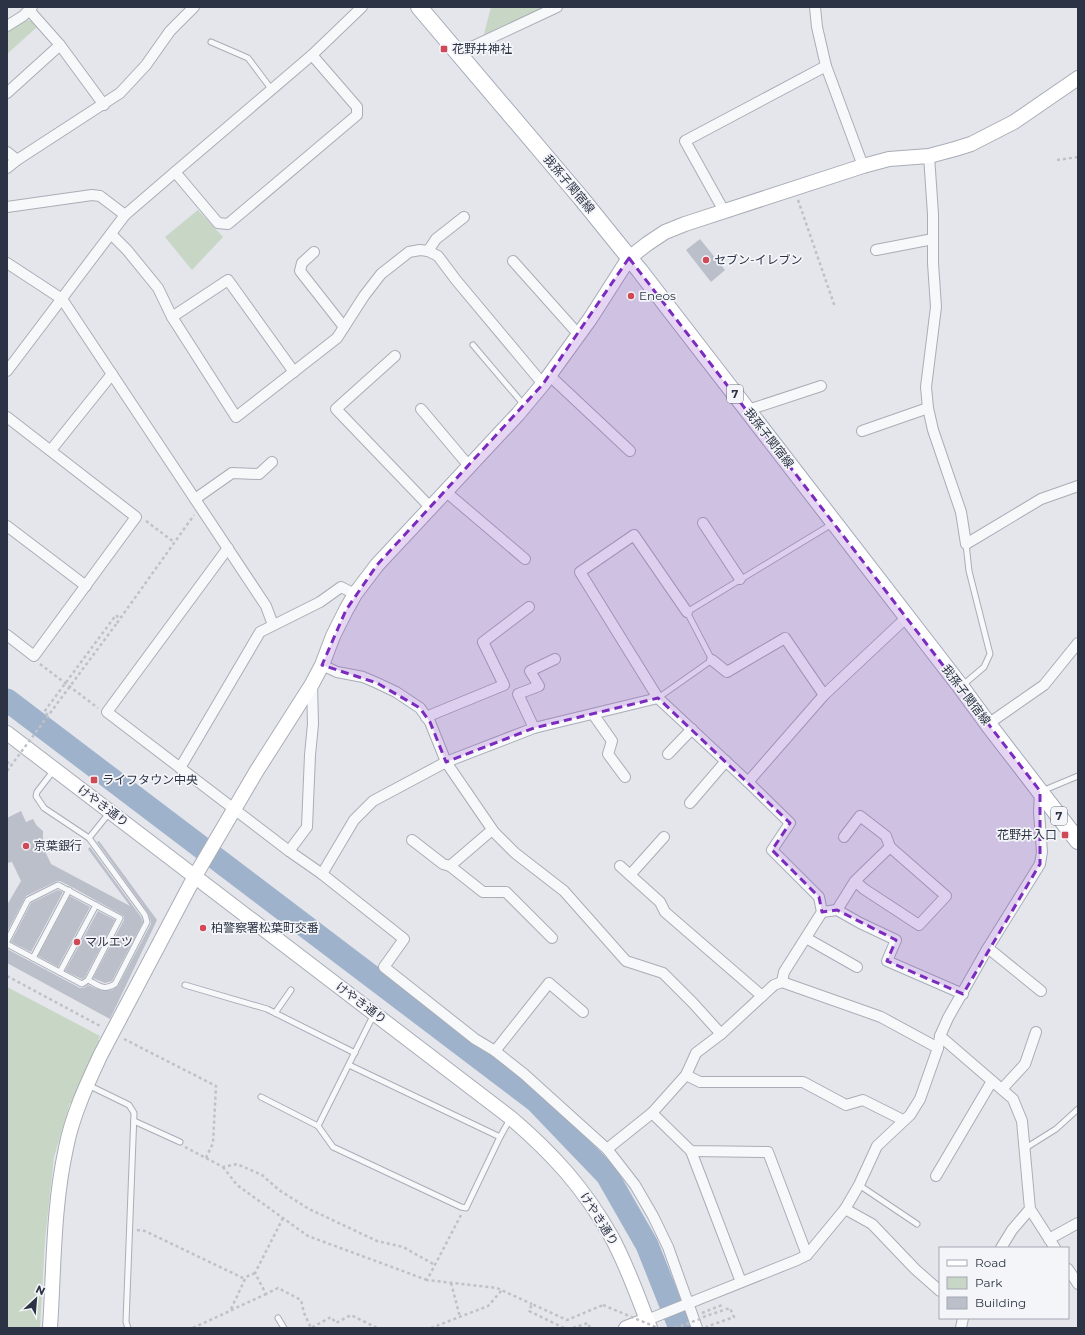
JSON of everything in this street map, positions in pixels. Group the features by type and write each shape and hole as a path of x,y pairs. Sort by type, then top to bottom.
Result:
{"main road":[{"name":"我孫子関宿線","path":"418,7 581,198 629,258 748,410 1078,841"}],"street":[{"path":"7,168 120,93 146,65 170,31 194,7"},
{"path":"7,371 125,216 312,55 362,7"},
{"path":"459,55 463,51 557,7"},
{"path":"815,7 817,27 826,66 863,166"},
{"path":"7,26 23,16 31,8 104,105"},
{"path":"7,93 60,45"},
{"path":"175,172 218,223 228,224 357,115 357,107 312,55"},
{"path":"724,211 685,141 826,66"},
{"path":"50,1328 56,1214 61,1177 69,1136 87,1085 112,1033 195,876 256,772 312,684 346,610 355,594 377,564 525,406 579,335 629,258 647,244 665,232 685,224 863,166 889,159 929,156 955,149 994,133 1014,122 1078,78"},
{"path":"7,152 17,160"},
{"path":"929,156 933,214 933,263 936,307 926,388 932,430 961,512 966,544 1041,499 1078,486"},
{"path":"7,207 100,196 125,216"},
{"path":"428,251 436,239 464,217"},
{"path":"111,234 127,250 158,288 172,317 236,417 337,338 364,296 381,274 409,252 420,250 428,251 438,256 456,280 546,380 630,451"},
{"path":"876,250 933,239"},
{"path":"314,252 302,263 300,271 344,327"},
{"path":"513,261 579,335"},
{"path":"7,263 62,299 266,606 273,625"},
{"path":"172,317 228,280 294,372"},
{"path":"395,356 336,409 430,507"},
{"path":"51,450 112,374"},
{"path":"748,410 821,386"},
{"path":"421,408 469,466"},
{"path":"862,431 928,408"},
{"path":"7,417 136,517 34,656 7,635"},
{"path":"198,503 232,473 259,474 272,462"},
{"path":"445,491 525,559"},
{"path":"703,523 740,579"},
{"path":"7,526 86,586"},
{"path":"687,612 634,535 580,572 658,698 790,822 772,850 819,897 822,912 784,972 782,982"},
{"path":"228,548 107,712 289,851 322,874 404,939 384,967 475,1039 495,1051 524,1074 607,1149 635,1185 653,1216 668,1247 685,1304 697,1328"},
{"path":"180,768 260,632 320,602 341,587 355,594"},
{"path":"426,717 504,685 483,642 529,607"},
{"path":"748,782 824,695 907,617"},
{"path":"712,660 727,672 785,638 824,695"},
{"path":"988,724 1044,685 1078,643"},
{"path":"534,728 518,694 539,686 530,671 554,659"},
{"path":"322,665 337,672 363,677 396,692 420,708 430,722 446,762 492,830 515,853 564,890 626,961 663,973 721,1034"},
{"path":"289,851 307,827 313,724 312,684"},
{"path":"322,874 354,820 373,801 446,762 534,728 658,698"},
{"path":"593,714 612,741 608,754 625,777"},
{"path":"668,754 692,729"},
{"name":"けやき通り","path":"7,733 512,1118 535,1138 556,1159 579,1187 597,1213 611,1237 654,1323"},
{"path":"690,803 726,761"},
{"path":"626,1328 654,1323 685,1304 797,1260 807,1254 845,1209 859,1185 877,1146 910,1115 920,1099 938,1048 940,1036 948,1018 988,948 1040,864 1042,852 1039,812 1040,791"},
{"path":"844,837 860,816 886,836 890,847 946,896 919,925 864,889 855,881"},
{"path":"450,866 492,830"},
{"path":"630,875 664,837"},
{"path":"412,840 443,864 450,866 483,892 506,892 552,938"},
{"path":"837,910 855,881 890,847"},
{"path":"620,866 660,902 665,912 762,996"},
{"path":"822,912 837,910 896,940 887,961 963,994"},
{"path":"806,938 857,967"},
{"path":"988,948 1041,991"},
{"path":"607,1149 652,1113 686,1075 696,1053 721,1034 774,984 782,982 881,1017 938,1048"},
{"path":"495,1051 549,983 583,1012"},
{"path":"1002,1089 1025,1064 1036,1032"},
{"path":"940,1036 1013,1099 1022,1121 1030,1209 1052,1244 1078,1223"},
{"path":"686,1075 700,1082 803,1082 846,1105 863,1100 903,1120"},
{"path":"936,1176 992,1081"},
{"path":"652,1113 691,1151 741,1282"},
{"path":"691,1151 768,1152 807,1254"},
{"path":"845,1209 872,1224 915,1269 939,1290"},
{"path":"1002,1247 1012,1230 1030,1209"},
{"path":"1069,1270 1078,1284"}],"lane":[{"path":"210,42 248,58 272,90"},
{"path":"473,345 525,406"},
{"path":"658,698 712,660 687,612 834,523"},
{"path":"961,687 984,667 990,654 969,571 966,544"},
{"path":"55,769 37,792 36,796 44,808 89,838 145,915 147,922 115,984 109,988 104,988 88,980"},
{"path":"1040,791 1078,776"},
{"path":"89,838 110,812"},
{"path":"7,941 28,900 58,885 120,918 88,980 82,984 7,944"},
{"path":"33,958 69,890"},
{"path":"60,972 96,905"},
{"path":"185,985 267,1009 355,1052"},
{"path":"275,1013 292,990"},
{"path":"318,1126 375,1013"},
{"path":"349,1065 500,1137"},
{"path":"87,1085 129,1105 134,1113 126,1322 128,1328"},
{"path":"261,1098 318,1126 333,1147 466,1208 500,1137 512,1118"},
{"path":"1024,1149 1056,1129 1078,1109"},
{"path":"134,1121 180,1142"},
{"path":"859,1185 917,1224"},
{"path":"278,1318 284,1328"}],"path":[{"path":"1057,160 1078,157"},
{"path":"794,188 835,307"},
{"path":"7,771 117,623 119,618 174,542 198,503"},
{"path":"136,517 143,518 174,542"},
{"path":"48,715 44,712 116,615 119,618"},
{"path":"34,656 38,663 65,684 101,710 107,712"},
{"path":"7,764 10,760"},
{"path":"7,976 112,1033 216,1086 213,1143 206,1158"},
{"path":"180,1142 185,1148 223,1167 237,1185 308,1236 427,1280 497,1288 566,1320 603,1305 654,1323"},
{"path":"223,1167 237,1164 256,1172 262,1175 279,1190 309,1209 377,1241 403,1247 435,1265"},
{"path":"427,1280 466,1208"},
{"path":"231,1310 246,1277 255,1273 283,1218"},
{"path":"135,1230 145,1231 245,1279"},
{"path":"255,1273 266,1294"},
{"path":"451,1282 460,1316"},
{"path":"193,1328 278,1288 301,1300 304,1313 311,1328 330,1317 336,1323 351,1315 377,1328"},
{"path":"431,1328 488,1306 502,1290"},
{"path":"532,1304 529,1310 564,1328"},
{"path":"703,1318 700,1313 722,1305"},
{"path":"676,1328 730,1308 734,1317 704,1328"},
{"path":"573,1328 588,1323 590,1328"}],"highlighted area":[{"path":"629,258 1040,791 1040,864 963,994 887,961 896,940 837,910 822,912 819,897 772,850 790,823 658,698 534,728 446,762 430,722 420,708 377,683 322,665 346,610 377,565 543,384"}],"green space":[{"path":"491,7 544,7 483,38"},
{"path":"25,20 31,21 37,27 7,54 7,32"},
{"path":"198,210 223,237 192,270 165,237"},
{"path":"7,987 100,1036 98,1040 103,1042 75,1104 70,1103 54,1157 45,1240 40,1328 7,1328"}],"building":[{"name":"セブン-イレブン","path":"700,239 725,270 711,282 686,250"},
{"path":"21,811 26,822 33,819 37,826 43,831 43,839 46,845 43,847 51,864 130,906 88,849 90,847 141,917 143,922 112,981 105,983 93,978 124,920 124,916 60,881 57,881 26,896 7,932 7,905 21,881 12,862 7,863 7,818"},
{"path":"99,841 157,920 110,1019 7,963 7,949 80,988 84,988 88,985 105,991 112,990 118,986 151,924 151,921 148,913 97,842"},
{"path":"58,890 63,892 31,952 11,942 31,903"},
{"path":"70,896 90,907 58,967 38,956"},
{"path":"98,911 115,920 85,977 82,979 65,971"}],"waterway":[{"path":"7,700 536,1101 607,1175 647,1245 680,1328"}],"place":[{"name":"花野井神社","path":"444,49"},
{"name":"セブン-イレブン","path":"706,260"},
{"name":"Eneos","path":"631,296"},
{"name":"ライフタウン中央","path":"94,780"},
{"name":"花野井入口","path":"1065,835"},
{"name":"京葉銀行","path":"26,846"},
{"name":"柏警察署松葉町交番","path":"203,928"},
{"name":"マルエツ","path":"77,942"}]}
